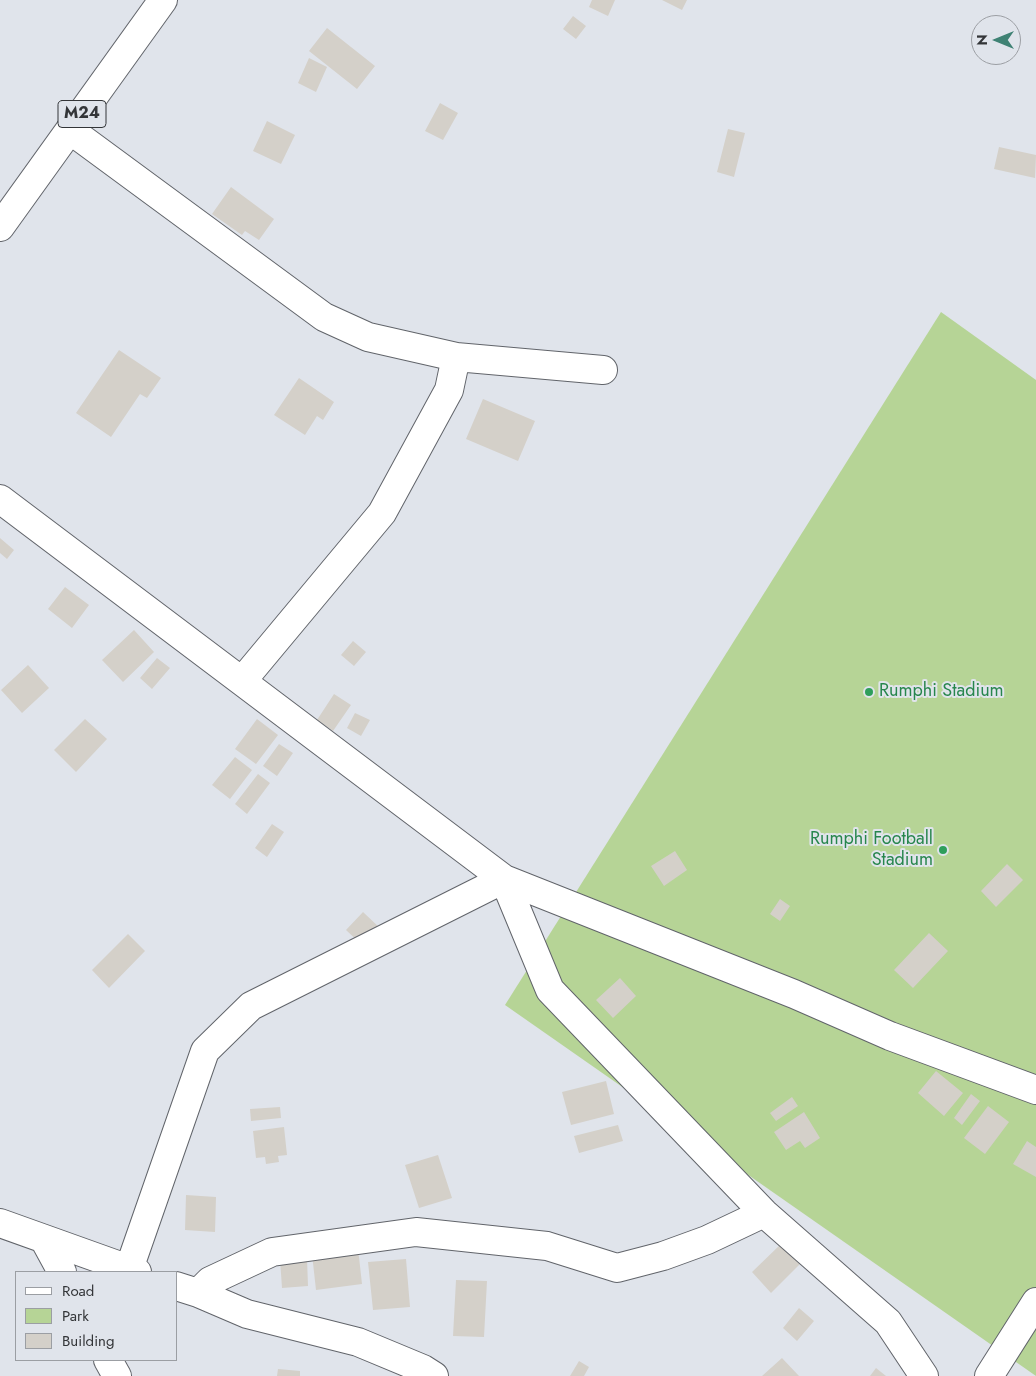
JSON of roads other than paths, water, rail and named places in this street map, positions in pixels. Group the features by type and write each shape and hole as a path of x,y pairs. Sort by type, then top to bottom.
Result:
{"street":[{"name":"M24","path":"0,227 162,0"},
{"path":"70,130 324,317 368,337 456,357 603,370"},
{"path":"242,680 382,513 449,390 456,357"},
{"path":"0,499 504,879 794,994 890,1036 1036,1090"},
{"path":"504,879 550,990 764,1213 888,1322 924,1376"},
{"path":"0,1223 133,1271 205,1051 251,1006 504,879"},
{"path":"187,1290 272,1252 416,1232 547,1246 618,1268 663,1256 707,1240 764,1213"},
{"path":"44,1239 61,1271"},
{"path":"187,1290 246,1314 358,1342 434,1376"},
{"path":"989,1376 1036,1302"},
{"path":"108,1361 116,1376"}],"place":[{"name":"Rumphi Stadium","path":"869,692"},
{"name":"Rumphi Football Stadium","path":"943,850"}]}
